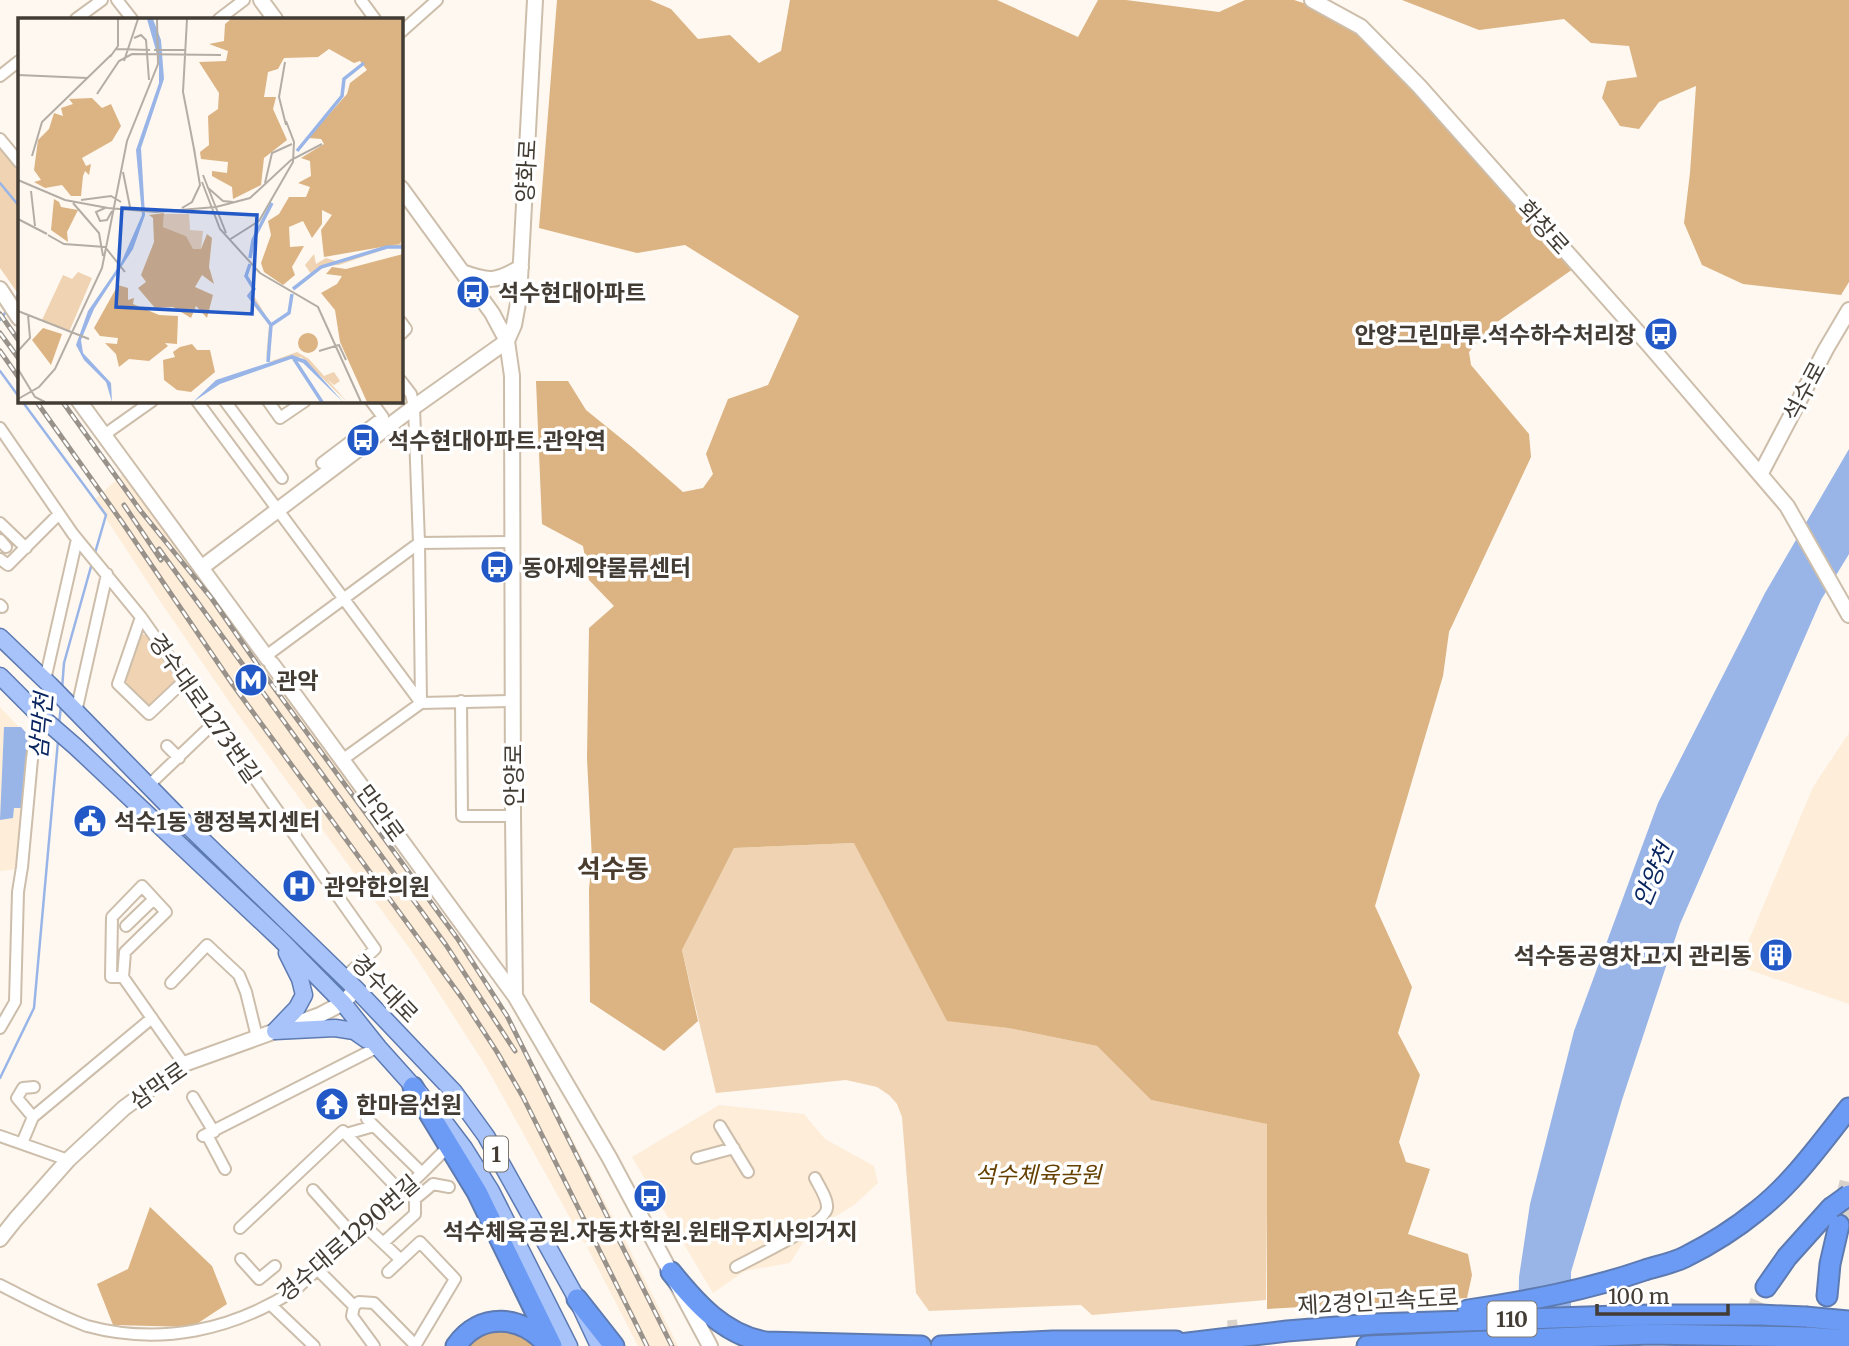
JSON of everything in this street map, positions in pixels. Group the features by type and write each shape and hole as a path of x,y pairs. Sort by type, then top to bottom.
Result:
{"highway":[{"path":"413,1087 477,1192 550,1346"},
{"path":"1374,1324 1555,1295 1605,1284 1683,1258 1728,1233 1760,1210 1849,1108"},
{"path":"1766,1287 1787,1257 1835,1216 1849,1195"},
{"path":"1827,1296 1835,1216"},
{"path":"671,1272 716,1320 739,1334 759,1341 921,1346"},
{"path":"577,1299 614,1346"},
{"name":"제2경인고속도로","path":"1367,1346 1759,1315 1849,1340"},
{"path":"456,1346 472,1329 499,1321 529,1329 550,1346"},
{"name":"제2경인고속도로","path":"1806,1327 1849,1321"},
{"name":"제2경인고속도로","path":"1163,1346 1374,1324 1650,1325"},
{"path":"1650,1325 1729,1346"},
{"path":"941,1346 1053,1341 1202,1341"}],"main road":[{"name":"1","path":"0,637 75,711"},
{"name":"1","path":"0,676 38,714"},
{"name":"경수대로","path":"75,711 218,856 350,983 454,1092 486,1136 577,1299 599,1346"},
{"name":"경수대로","path":"38,714 280,939 343,1003 378,1047 441,1116 491,1191 569,1346"},
{"path":"275,1031 297,1008 304,995 300,979 280,939"},
{"path":"275,1031 335,1028 354,1031 378,1047"}],"street":[{"path":"77,18 102,0"},
{"path":"117,0 131,18"},
{"path":"220,18 244,0"},
{"path":"261,0 274,18"},
{"path":"361,0 374,18"},
{"path":"402,31 437,0"},
{"name":"양화로","path":"507,341 514,325 519,298 535,0"},
{"name":"화창로","path":"1312,0 1361,27 1419,86 1761,473 1787,506 1849,615"},
{"path":"0,76 18,62"},
{"path":"0,139 18,161"},
{"name":"안양로","path":"402,189 492,313 507,341 512,376 515,996 609,1157 710,1346"},
{"path":"462,272 483,279 495,279 521,267"},
{"path":"1,290 18,316"},
{"name":"석수로","path":"1761,473 1849,310"},
{"path":"201,568 414,407 507,341"},
{"path":"402,382 411,394 414,407 421,703"},
{"name":"만안로","path":"80,402 515,996"},
{"path":"104,435 151,402"},
{"path":"198,402 421,703"},
{"path":"226,402 282,478"},
{"path":"269,402 280,418 304,402"},
{"path":"322,463 383,417 372,402"},
{"path":"0,428 78,540 48,683"},
{"path":"0,559 8,565 60,514"},
{"path":"0,523 26,548"},
{"name":"경수대로1273번길","path":"78,540 141,617 182,682 215,722 376,949 350,983"},
{"path":"268,660 344,598 419,543 513,542"},
{"path":"75,711 105,573"},
{"path":"141,617 118,684 149,714 182,682 150,638"},
{"path":"461,701 462,816 513,816"},
{"path":"342,760 421,703 512,701"},
{"path":"0,1028 15,1002 18,892 38,714"},
{"path":"148,786 215,722"},
{"path":"167,746 179,758"},
{"path":"123,977 111,977 112,917 142,886 166,912 125,952 123,977 184,1064"},
{"path":"126,926 154,899"},
{"path":"171,983 207,945 239,975 257,1037"},
{"path":"111,951 125,952"},
{"name":"삼막로","path":"0,1239 68,1160 124,1108 184,1064 320,1015 343,1003 350,983"},
{"path":"22,1143 33,1117 152,1018"},
{"path":"208,1134 378,1047"},
{"path":"33,1117 18,1098 23,1088 34,1087"},
{"path":"193,1097 225,1169"},
{"path":"346,1134 371,1123 422,1173"},
{"path":"720,1126 748,1172"},
{"path":"240,1228 343,1131 401,1192"},
{"path":"0,1136 68,1160"},
{"name":"경수대로1290번길","path":"0,1285 89,1326 144,1337 185,1335 220,1327 271,1305 295,1290 449,1146"},
{"path":"697,1158 733,1148"},
{"path":"736,1267 813,1225 826,1214 828,1205 815,1178"},
{"path":"383,1242 415,1214 415,1199 433,1184 449,1187"},
{"path":"313,1190 354,1236"},
{"path":"365,1226 401,1260"},
{"path":"374,1346 352,1316 354,1306 359,1302 374,1303 415,1346 455,1279 420,1242 388,1272"},
{"path":"241,1259 259,1279 275,1266"},
{"path":"318,1270 354,1306"},
{"path":"271,1305 314,1346"}],"shaded area":[{"path":"557,0 650,0 671,9 698,39 730,35 759,63 781,51 790,0 997,0 1078,37 1098,0 1126,0 1219,12 1245,0 1294,0 1325,10 1359,31 1408,76 1573,269 1490,327 1469,352 1471,365 1529,434 1531,457 1449,632 1443,676 1375,906 1412,987 1398,1033 1420,1075 1399,1142 1406,1162 1430,1169 1408,1234 1468,1254 1472,1275 1467,1298 1267,1309 1267,1124 1151,1100 1097,1046 1008,1028 947,1021 854,843 734,848 682,950 698,1021 664,1051 590,1002 589,889 592,860 587,758 589,628 614,606 589,580 583,546 542,524 536,381 568,381 586,410 683,492 703,488 713,474 706,454 728,399 768,385 799,316 685,245 637,253 539,228"},
{"path":"1402,0 1849,0 1849,282 1841,295 1743,284 1702,265 1684,223 1696,86 1659,102 1639,129 1620,126 1602,98 1607,81 1637,77 1629,46 1591,43 1564,19 1479,30"},
{"path":"124,473 245,633 504,1007 620,1231 584,1243 487,1068 415,956 237,713 164,607 94,500"},
{"path":"0,707 30,739 19,867 0,871"},
{"path":"1849,733 1849,1004 1738,966 1813,787"},
{"path":"719,1105 804,1114 825,1139 874,1166 878,1183 854,1205 809,1233 790,1263 745,1271 713,1293 632,1157"},
{"path":"150,1207 212,1266 227,1304 192,1327 113,1325 97,1284 128,1269"},
{"path":"623,1236 678,1346 638,1346 587,1247"},
{"path":"501,1329 519,1333 538,1346 470,1346 479,1335"}],"green space":[{"path":"0,149 18,171 18,294 0,268"},
{"path":"137,631 151,638 180,685 149,714 118,684"},
{"name":"석수체육공원","path":"855,843 947,1020 1008,1028 1097,1046 1151,1100 1268,1124 1266,1300 1092,1315 1081,1305 929,1311 916,1293 902,1117 897,1104 889,1095 877,1087 846,1080 716,1093 682,950 734,848"}],"water":[{"name":"안양천","path":"1849,449 1849,554 1821,600 1680,924 1622,1100 1571,1272 1571,1346 1518,1346 1519,1277 1530,1204 1574,1031 1658,803 1765,593"},
{"path":"4,727 21,727 29,736 23,808 14,808 13,818 0,820"}],"waterway":[{"name":"삼막천","path":"0,183 18,205"},
{"name":"삼막천","path":"14,301 18,295"},
{"name":"삼막천","path":"0,320 8,309"},
{"name":"삼막천","path":"0,371 18,396"},
{"name":"삼막천","path":"23,402 106,515 95,553"},
{"name":"삼막천","path":"62,689 64,663 92,563"},
{"name":"삼막천","path":"59,724 61,706"},
{"name":"삼막천","path":"0,1078 34,1008 58,741"}],"tunnel":[{"path":"1839,1225 1849,1182"},
{"path":"1741,1346 1766,1287"},
{"path":"1232,1320 1234,1340"}],"railway":[{"path":"0,314 18,340"},
{"path":"0,333 18,358"},
{"path":"0,351 18,377"},
{"path":"37,402 233,685 462,998 497,1052 523,1097 647,1346"},
{"path":"63,402 140,510 212,599 457,938 507,1016 672,1346"},
{"path":"124,505 161,560"},
{"path":"159,549 446,945 515,1051"}],"place":[{"name":"석수현대아파트","path":"473,292"},
{"name":"안양그린마루.석수하수처리장","path":"1661,334"},
{"name":"석수현대아파트.관악역","path":"363,440"},
{"name":"동아제약물류센터","path":"497,567"},
{"name":"관악","path":"251,680"},
{"name":"석수1동 행정복지센터","path":"90,821"},
{"name":"관악한의원","path":"299,886"},
{"name":"석수동공영차고지 관리동","path":"1776,955"},
{"name":"한마음선원","path":"332,1104"},
{"name":"석수체육공원.자동차학원.원태우지사의거지","path":"650,1196"}],"district":[{"name":"석수동","path":"613,868"}]}
